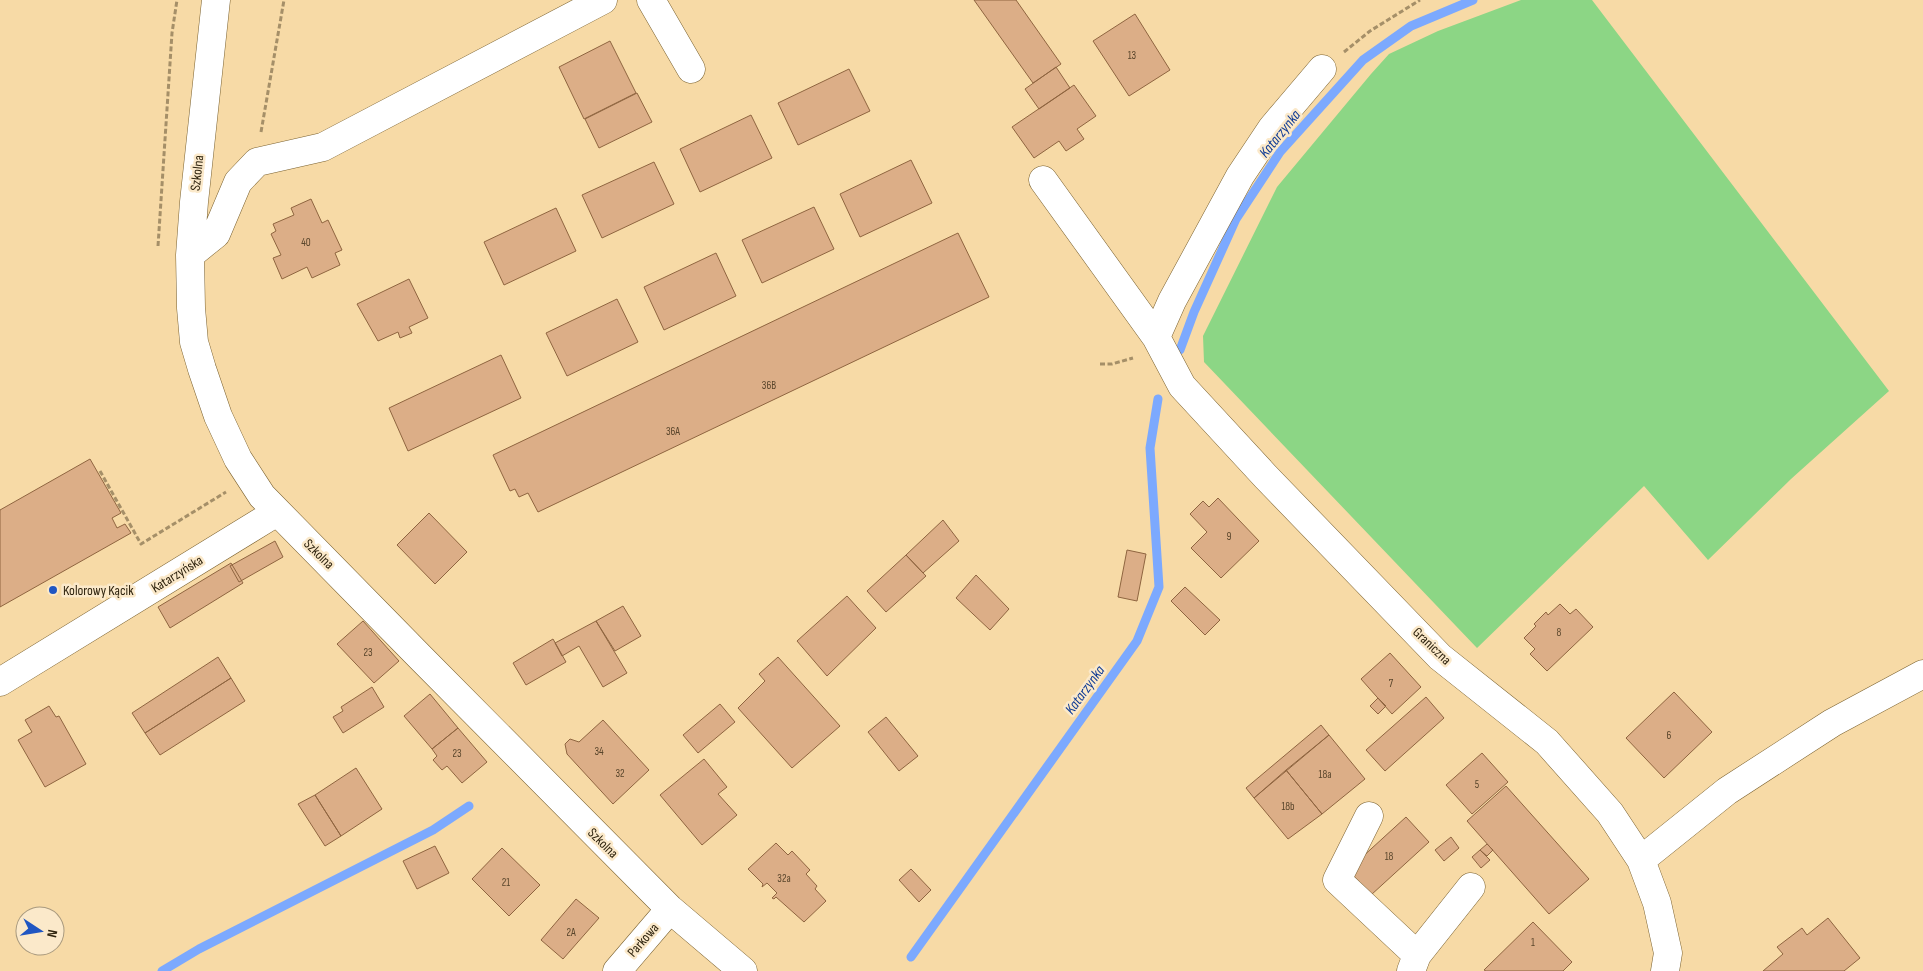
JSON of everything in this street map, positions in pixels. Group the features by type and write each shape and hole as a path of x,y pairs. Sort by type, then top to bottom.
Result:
{"street":[{"name":"Szkolna","path":"216,0 190,255 194,342 218,416 248,478 277,512 670,909 742,971"},
{"path":"190,255 216,234 238,182 257,162 323,147 602,0"},
{"path":"650,0 691,69"},
{"path":"1156,338 1172,301 1240,176 1272,128 1322,69"},
{"name":"Graniczna","path":"1043,180 1156,338 1182,386 1259,470 1440,657 1547,742 1610,813 1641,860 1657,903 1668,953 1665,971"},
{"name":"Katarzyńska","path":"0,682 277,512"},
{"path":"1641,860 1727,791 1832,723 1923,674"},
{"path":"1369,816 1337,880 1414,963 1471,887"},
{"name":"Parkowa","path":"617,971 670,909"}],"path":[{"path":"257,162 284,0"},
{"path":"1322,69 1370,31 1420,0"},
{"path":"100,471 141,544 233,488"}],"green space":[{"path":"1521,0 1592,0 1889,391 1791,479 1708,560 1644,486 1477,648 1204,362 1203,336 1277,187 1389,54 1438,31"}],"building":[{"path":"974,0 1016,0 1061,64 1033,83"},
{"path":"1135,14 1170,70 1129,96 1093,41"},
{"path":"610,41 636,93 584,119 559,67"},
{"path":"1056,67 1070,88 1039,109 1025,89"},
{"path":"849,69 870,111 798,145 778,103"},
{"path":"1074,85 1096,116 1077,129 1084,139 1066,151 1059,141 1034,158 1012,127"},
{"path":"637,93 652,122 599,148 585,119"},
{"path":"751,115 772,158 700,192 680,149"},
{"path":"911,160 932,203 860,237 840,194"},
{"path":"654,162 674,204 602,238 582,195"},
{"path":"311,199 322,223 328,220 342,250 335,253 340,265 312,278 307,267 282,279 273,258 281,255 271,234 276,231 273,224 294,215 291,208"},
{"path":"814,207 834,249 762,283 742,240"},
{"path":"556,208 576,251 504,285 484,242"},
{"path":"958,233 989,297 538,512 528,493 519,497 515,489 510,491 493,455"},
{"path":"716,253 736,296 664,330 644,287"},
{"path":"409,279 428,318 409,327 412,333 400,338 398,332 378,341 357,304"},
{"path":"617,299 638,342 567,376 546,333"},
{"path":"501,355 521,398 408,451 389,408"},
{"path":"90,459 121,513 112,518 117,528 125,524 131,533 0,607 0,510"},
{"path":"1218,498 1259,541 1221,578 1191,548 1207,532 1190,514 1203,501 1209,507"},
{"path":"429,513 467,552 435,584 397,545"},
{"path":"943,520 959,541 923,573 906,555"},
{"path":"275,541 283,557 239,582 230,566"},
{"path":"1127,550 1146,554 1137,601 1118,597"},
{"path":"906,555 926,576 886,612 867,591"},
{"path":"231,563 243,583 170,628 158,607"},
{"path":"976,575 1009,609 990,630 956,598"},
{"path":"1185,587 1220,620 1205,635 1171,601"},
{"path":"847,596 876,628 827,676 797,641"},
{"path":"1560,604 1570,614 1576,609 1593,627 1547,671 1530,654 1535,649 1524,638 1546,612 1548,615"},
{"path":"623,606 641,636 615,651 596,621"},
{"path":"363,621 399,661 374,683 337,644"},
{"path":"596,621 627,673 603,687 579,646 562,656 555,643"},
{"path":"553,639 566,662 526,685 513,663"},
{"path":"1390,653 1421,687 1392,714 1361,679"},
{"path":"218,657 231,678 145,733 132,713"},
{"path":"778,657 840,726 792,768 738,708 765,681 759,674"},
{"path":"231,678 245,701 160,755 145,733"},
{"path":"372,687 384,707 343,733 333,717 343,711 341,707"},
{"path":"1674,692 1712,732 1664,778 1626,738"},
{"path":"430,694 458,728 432,749 404,716"},
{"path":"1426,697 1444,718 1385,771 1366,750"},
{"path":"1378,698 1386,706 1378,714 1370,706"},
{"path":"720,704 735,722 698,753 683,735"},
{"path":"49,706 56,717 59,716 86,764 45,787 18,740 32,732 25,720"},
{"path":"886,717 918,756 899,771 868,732"},
{"path":"603,720 649,770 613,804 567,754 565,744 570,739 579,742"},
{"path":"1321,725 1329,735 1254,798 1246,788"},
{"path":"458,728 487,762 462,783 447,766 442,770 433,760 437,756 432,749"},
{"path":"1329,735 1365,779 1322,814 1286,770"},
{"path":"1482,753 1508,782 1472,814 1446,785"},
{"path":"704,759 727,787 718,794 737,815 702,845 660,795"},
{"path":"356,768 382,809 341,836 315,795"},
{"path":"1286,770 1322,814 1288,839 1254,798"},
{"path":"1506,786 1589,879 1549,914 1467,821"},
{"path":"315,795 341,836 325,846 298,804"},
{"path":"1406,817 1429,842 1371,895 1348,870"},
{"path":"1451,837 1459,848 1444,861 1435,850"},
{"path":"776,843 788,855 792,851 810,870 806,874 817,886 815,889 826,901 804,922 776,897 772,898 777,893 767,883 762,887 763,884 748,869"},
{"path":"1487,844 1493,850 1487,856 1480,850"},
{"path":"435,846 449,873 417,889 403,861"},
{"path":"502,848 540,885 509,916 472,879"},
{"path":"1480,850 1490,860 1481,868 1472,857"},
{"path":"911,869 931,890 919,902 899,880"},
{"path":"576,899 599,918 563,959 541,940"},
{"path":"1828,918 1860,958 1844,971 1763,971 1783,954 1777,947 1802,928 1807,935"},
{"path":"1533,922 1572,962 1563,971 1484,970"}],"waterway":[{"name":"Katarzynka","path":"1180,350 1194,312 1236,219 1280,152 1363,60 1411,26 1473,0"},
{"name":"Katarzynka","path":"911,957 1137,641 1159,587 1150,448 1158,399"},
{"path":"162,971 199,949 433,830 469,806"}],"place":[{"name":"Kolorowy Kącik","path":"53,590"}]}
